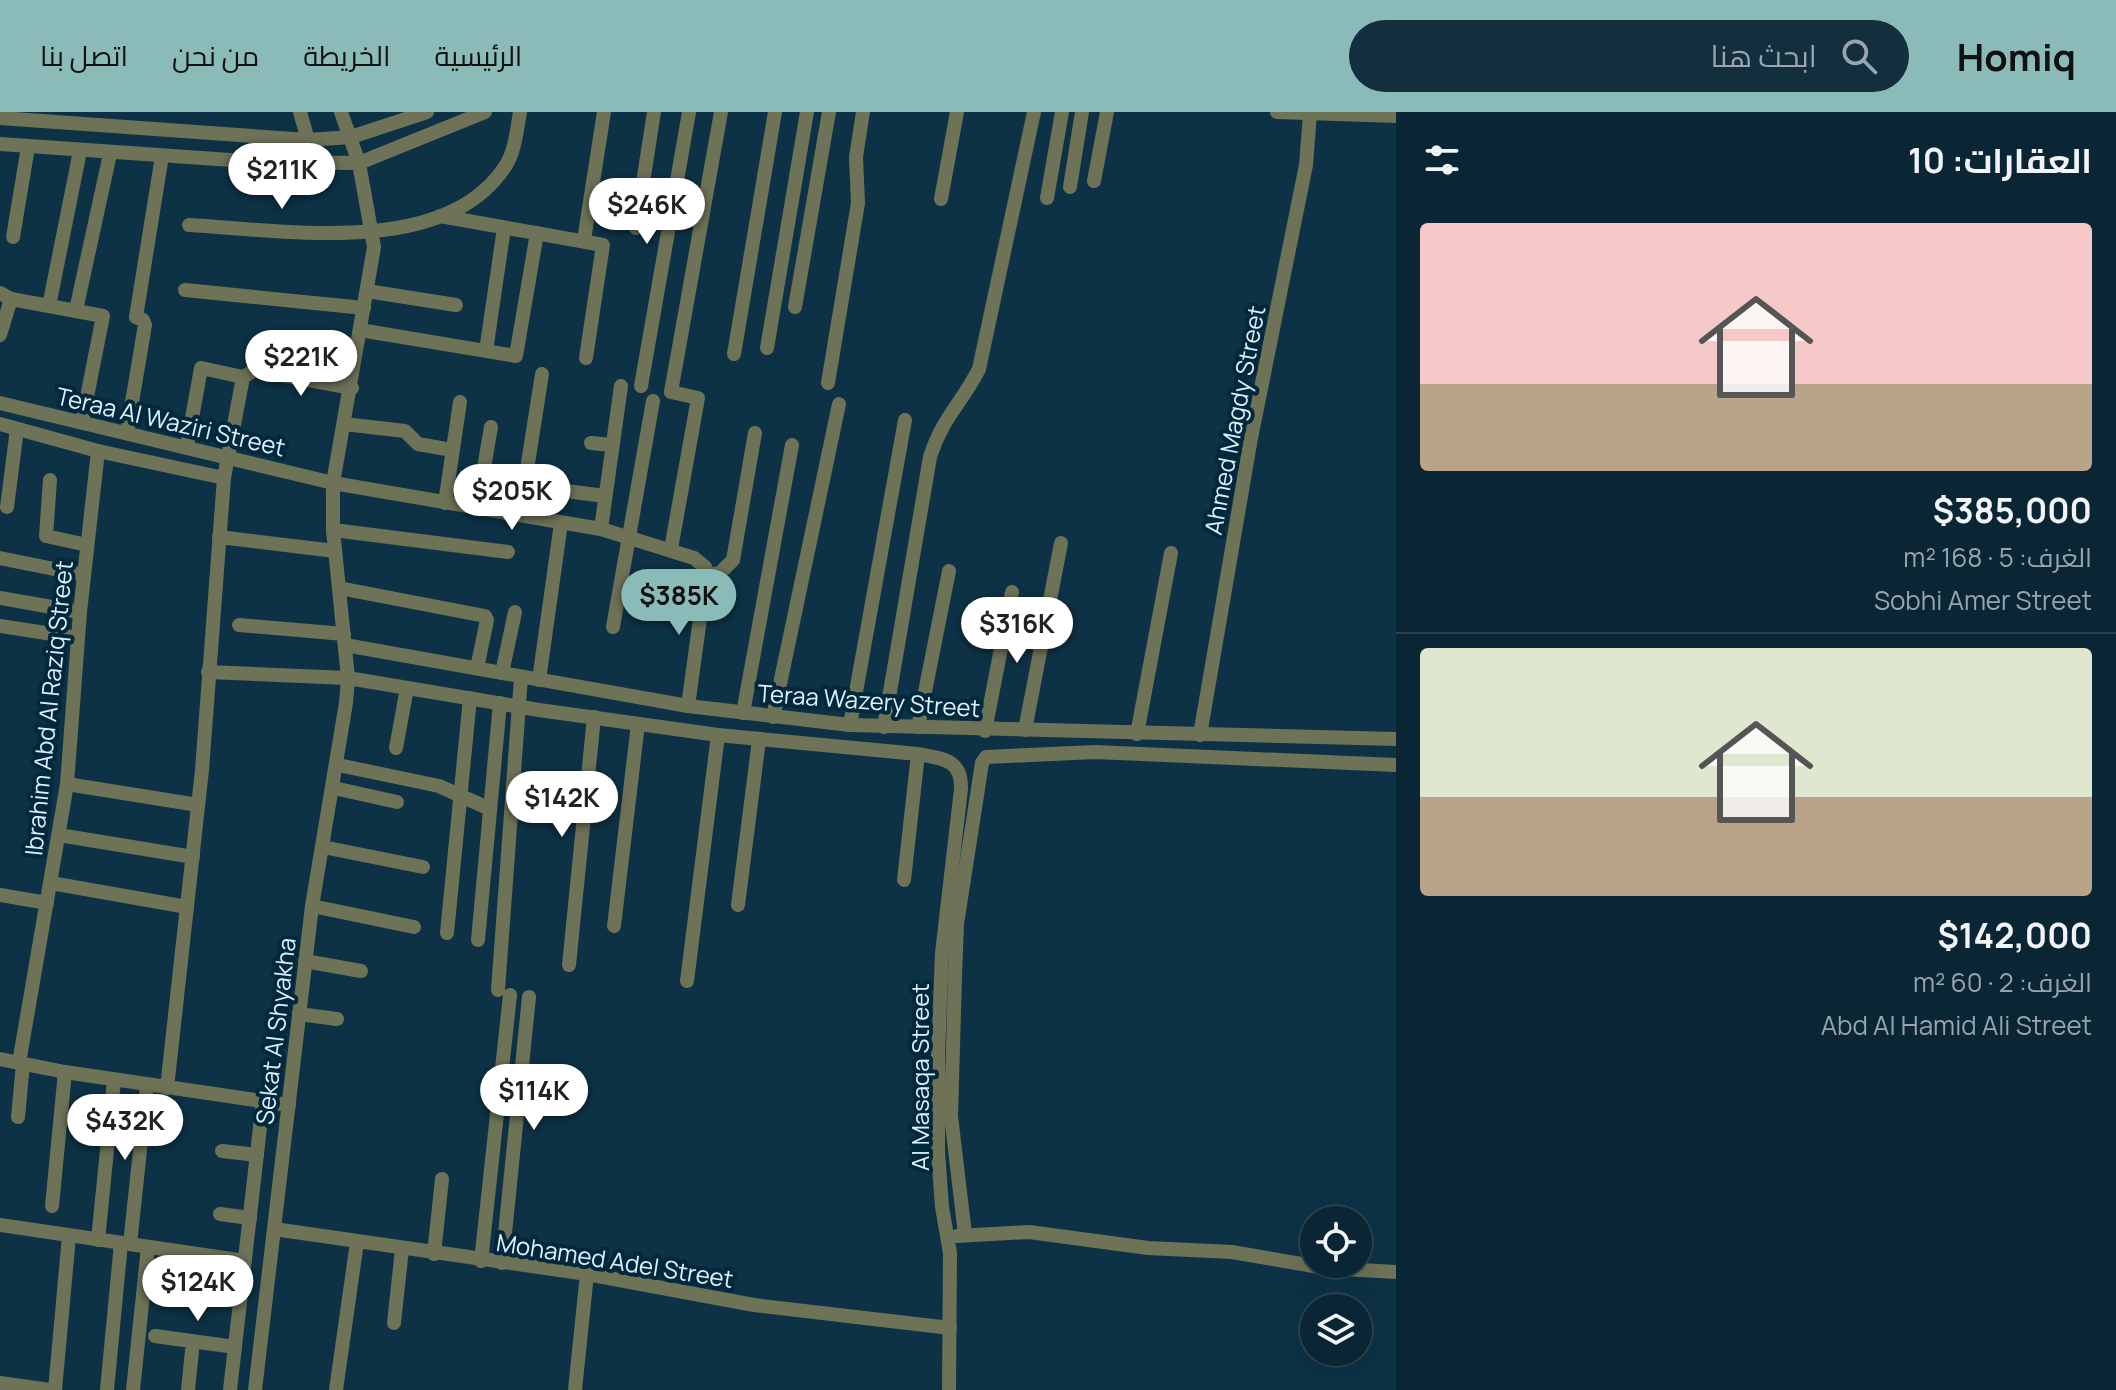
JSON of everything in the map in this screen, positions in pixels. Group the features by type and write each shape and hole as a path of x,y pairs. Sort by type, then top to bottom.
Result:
{"street":[{"path":"300,112 308,140"},
{"name":"Sekat Al Shyakha","path":"255,1390 312,906 338,765 348,678 333,530 333,483 352,388 373,233 359,163 341,112"},
{"path":"0,118 36,117 308,140 351,137 427,112"},
{"path":"0,144 110,154 359,163 466,116 485,112"},
{"path":"189,225 373,233 440,216 478,194 508,163 520,112"},
{"path":"584,240 604,112"},
{"path":"636,228 654,112"},
{"path":"641,386 689,112"},
{"path":"671,549 698,398 671,392 721,112"},
{"path":"734,354 775,112"},
{"path":"767,348 807,112"},
{"path":"795,307 829,112"},
{"path":"828,383 858,203 856,157 863,112"},
{"path":"941,199 957,112"},
{"path":"884,727 930,457 947,415 971,386 982,357 1034,112"},
{"path":"1047,198 1062,112"},
{"path":"1070,187 1082,112"},
{"path":"1094,181 1107,112"},
{"path":"1277,112 1396,116"},
{"name":"Ahmed Magdy Street","path":"1200,735 1251,438 1306,165 1310,114"},
{"path":"13,237 28,147"},
{"path":"49,306 80,151"},
{"path":"76,310 110,154"},
{"path":"127,432 145,325 143,320 136,317 162,156"},
{"path":"440,216 603,245 586,358"},
{"path":"486,351 504,228"},
{"path":"360,330 516,356 537,233"},
{"path":"185,290 364,308"},
{"path":"367,291 456,305"},
{"path":"0,335 5,296 103,316 82,422"},
{"path":"187,446 201,368 243,377 255,370 352,388"},
{"path":"520,514 542,374"},
{"path":"167,1088 198,805 224,478 243,377"},
{"path":"601,529 621,386"},
{"path":"613,627 653,401"},
{"path":"445,503 460,402"},
{"name":"Teraa Al Waziri Street","path":"0,403 333,483 601,529 694,558 706,571"},
{"path":"773,717 839,404"},
{"path":"850,725 905,420"},
{"name":"Teraa Al Waziri Street","path":"0,424 98,451 224,478"},
{"path":"344,424 405,431 418,444 452,450"},
{"path":"477,508 491,427"},
{"path":"7,507 17,429"},
{"path":"688,706 706,571 720,573 733,560 755,433"},
{"path":"591,443 612,445"},
{"path":"743,713 792,445"},
{"name":"Ibrahim Abd Al Raziq Street","path":"18,1117 21,1063 67,784 80,612 98,451"},
{"path":"50,480 46,536 87,545"},
{"path":"558,490 605,496"},
{"path":"539,680 561,523"},
{"path":"333,530 508,552"},
{"path":"219,537 335,551"},
{"path":"1025,730 1061,543"},
{"path":"1137,734 1171,553"},
{"path":"0,558 84,575"},
{"path":"918,727 949,571"},
{"path":"339,588 486,618 477,668"},
{"path":"985,731 1012,592"},
{"path":"0,598 80,612"},
{"path":"502,673 515,612"},
{"name":"Teraa Wazery Street","path":"239,625 345,640 521,677 688,706 850,725 985,731 1396,739"},
{"path":"0,626 78,638"},
{"name":"Teraa Wazery Street","path":"208,672 348,678 718,735 918,754 957,765"},
{"path":"481,1261 504,993 521,677"},
{"path":"396,748 407,688"},
{"path":"447,933 470,698"},
{"path":"478,940 500,703"},
{"path":"569,965 594,717"},
{"path":"614,926 638,724"},
{"path":"687,981 718,735"},
{"path":"738,905 759,740"},
{"name":"Teraa Wazery Street","path":"985,759 991,755 1095,752 1396,765"},
{"path":"904,880 918,754"},
{"name":"Al Masaqa Street","path":"965,1234 951,1116 957,924 985,759"},
{"path":"338,765 413,780 461,795 490,809"},
{"name":"Al Masaqa Street","path":"949,1390 949,1238 942,1207 938,1152 938,1055 942,953 962,776 957,765"},
{"path":"67,784 198,805"},
{"path":"334,788 397,802"},
{"path":"59,835 193,857"},
{"path":"323,847 423,867"},
{"path":"51,883 187,907"},
{"path":"0,895 47,903"},
{"path":"312,906 414,927"},
{"path":"305,961 361,971"},
{"path":"502,1263 529,997"},
{"path":"299,1014 337,1019"},
{"path":"0,1059 114,1080 289,1105"},
{"path":"52,1206 65,1072"},
{"path":"98,1240 114,1080"},
{"path":"107,1390 147,1085"},
{"path":"230,1390 263,1101"},
{"path":"222,1151 257,1155"},
{"path":"434,1254 442,1179"},
{"name":"Mohamed Adel Street","path":"220,1214 250,1217 357,1242 587,1274 754,1305 950,1328"},
{"path":"0,1225 245,1261"},
{"path":"949,1238 965,1234 1029,1232 1148,1248 1232,1252 1325,1268 1396,1272"},
{"path":"6,1386 48,1390 69,1236"},
{"path":"336,1390 357,1242"},
{"path":"133,1390 148,1247"},
{"path":"394,1323 402,1249"},
{"path":"575,1390 587,1274"},
{"path":"242,1291 265,1296"},
{"path":"155,1336 260,1349"},
{"path":"188,1390 192,1351"}]}
